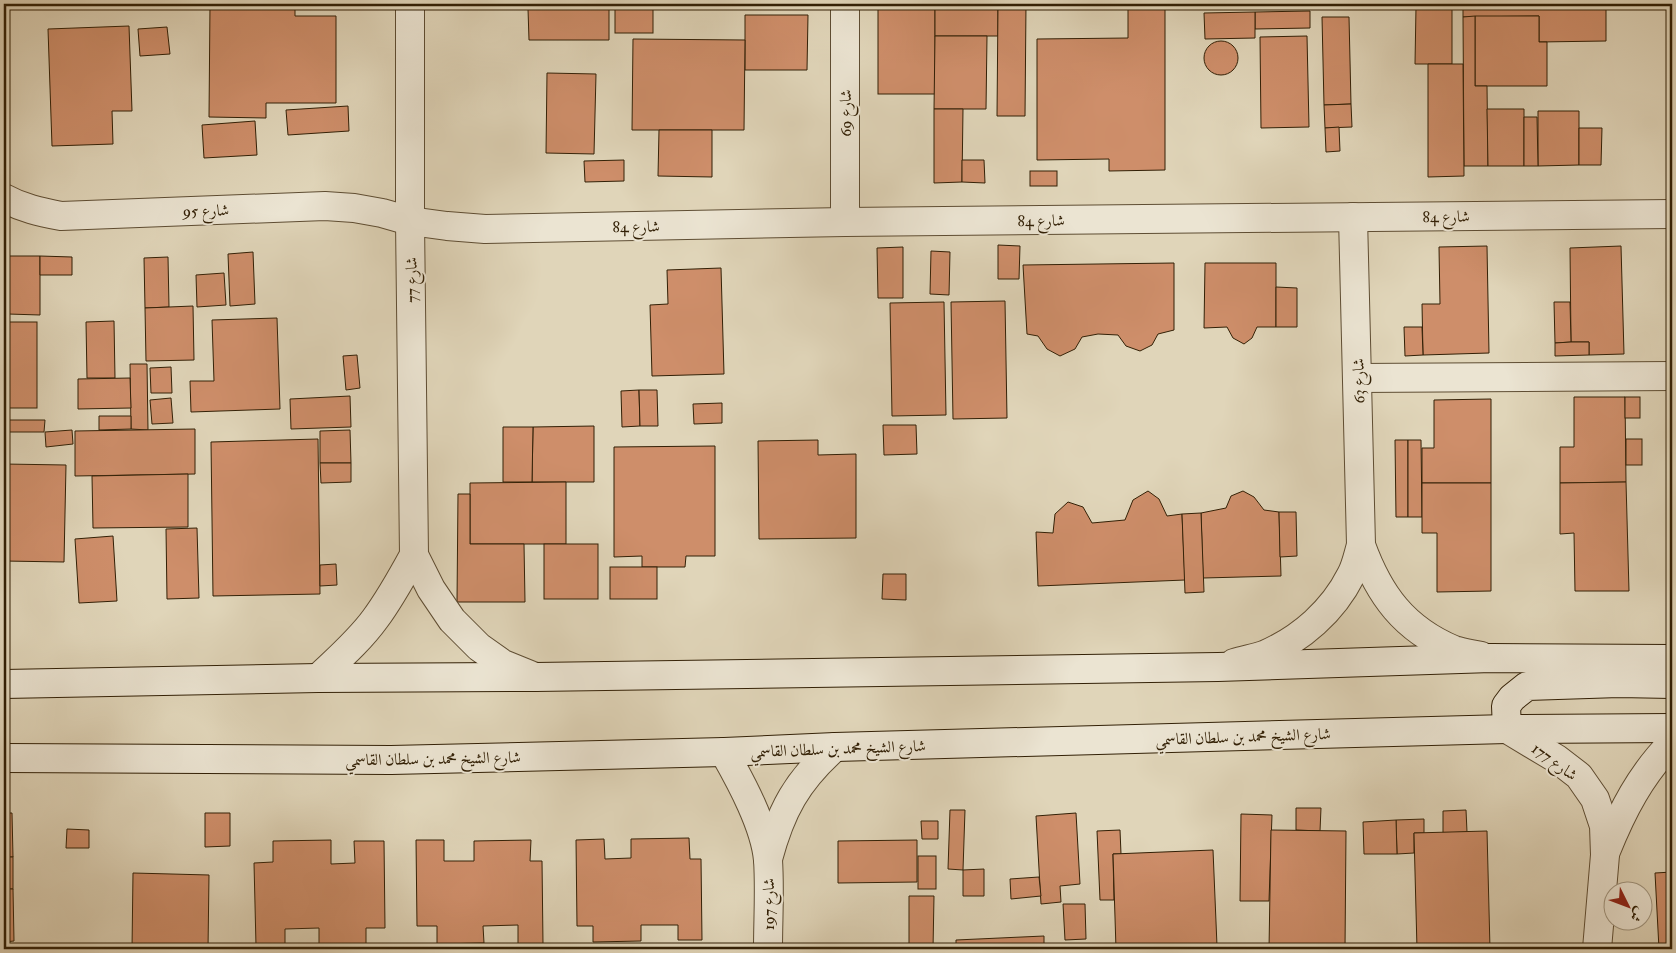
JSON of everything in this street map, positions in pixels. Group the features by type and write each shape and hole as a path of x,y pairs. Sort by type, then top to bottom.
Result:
{"street":[{"name":"شارع 77","path":"410,4 410,221 414,555 431,589 452,620 479,647 503,664 535,677"},
{"name":"شارع 69","path":"844,4 845,222"},
{"name":"شارع 95","path":"4,198 16,205 38,212 61,216 325,206 354,208 410,221"},
{"name":"شارع 84","path":"410,221 485,229 845,222 1672,214"},
{"name":"شارع 63","path":"1353,217 1361,545 1371,573 1386,598 1406,620 1430,638 1456,650 1491,658"},
{"path":"1358,378 1672,376"},
{"name":"شارع 63","path":"1218,666 1262,655 1290,642 1314,624 1335,601 1351,574 1361,545"},
{"name":"شارع 77","path":"318,678 349,649 374,621 396,589 414,555"},
{"path":"4,684 1218,666 1491,658 1672,659"},
{"path":"1507,728 1506,706 1512,698 1527,686 1619,683 1672,684"},
{"name":"شارع الشيخ محمد بن سلطان القاسمي","path":"4,758 391,760 724,752 835,747 1507,728 1672,728"},
{"name":"شارع 177","path":"1507,728 1557,759 1579,776 1595,799 1604,826 1605,855 1597,949"},
{"path":"1605,855 1619,819 1637,786 1672,743"},
{"path":"768,859 774,833 784,809 798,786 815,765 835,747"},
{"path":"724,752 755,815 768,859"},
{"name":"شارع 197","path":"768,859 768,949"}],"building":[{"path":"210,4 295,4 295,16 336,16 336,103 266,103 266,118 209,117"},
{"path":"615,4 653,4 653,33 615,33"},
{"path":"878,4 935,4 935,94 878,94"},
{"path":"935,4 998,4 998,36 935,36"},
{"path":"998,4 1026,4 1025,116 997,116"},
{"path":"1218,4 1282,4 1282,7 1218,7"},
{"path":"1282,4 1320,4 1320,8 1282,7"},
{"path":"1463,4 1606,4 1606,41 1539,42 1539,16 1463,17"},
{"path":"1128,5 1165,5 1165,170 1109,171 1109,159 1037,160 1037,39 1128,38"},
{"path":"1416,7 1452,7 1452,64 1415,64"},
{"path":"528,9 609,9 609,40 529,40"},
{"path":"1310,11 1310,28 1255,29 1255,12"},
{"path":"1255,12 1255,38 1205,39 1204,13"},
{"path":"745,15 808,15 807,70 745,70"},
{"path":"1475,16 1539,16 1539,42 1547,42 1547,86 1475,86"},
{"path":"1475,16 1475,86 1487,86 1488,166 1464,166 1463,17"},
{"path":"1322,17 1349,17 1351,104 1324,105"},
{"path":"129,26 132,111 112,111 113,144 52,146 48,29"},
{"path":"167,27 170,54 140,56 138,29"},
{"path":"935,36 987,36 986,109 934,109"},
{"path":"1307,36 1309,127 1261,128 1260,37"},
{"path":"633,39 745,40 744,130 632,130"},
{"path":"1221,41 1228,42 1233,46 1237,51 1237,65 1233,70 1228,74 1221,75 1214,74 1209,70 1205,65 1204,58 1205,51 1209,46 1214,42"},
{"path":"1428,64 1463,64 1464,176 1428,177"},
{"path":"547,73 596,74 594,154 546,153"},
{"path":"1351,104 1352,127 1325,128 1324,105"},
{"path":"348,106 349,131 288,135 286,110"},
{"path":"934,109 963,109 962,182 934,183"},
{"path":"1487,109 1524,109 1524,166 1488,166"},
{"path":"1538,111 1579,111 1579,165 1538,166"},
{"path":"1524,117 1537,117 1538,166 1524,166"},
{"path":"255,121 257,155 204,158 202,125"},
{"path":"1339,127 1340,151 1326,152 1325,128"},
{"path":"1579,128 1602,128 1601,165 1579,165"},
{"path":"659,130 712,130 712,177 658,176"},
{"path":"624,160 624,181 585,182 584,161"},
{"path":"962,160 984,160 985,183 962,182"},
{"path":"1030,171 1057,171 1057,186 1030,186"},
{"path":"998,245 1020,246 1019,279 998,279"},
{"path":"1487,246 1489,353 1423,355 1422,304 1440,304 1439,247"},
{"path":"1621,246 1624,354 1589,355 1589,342 1571,342 1570,248"},
{"path":"903,247 903,298 878,298 877,248"},
{"path":"931,251 950,252 949,295 930,294"},
{"path":"253,252 255,304 230,306 228,254"},
{"path":"9,256 40,256 40,315 8,314"},
{"path":"40,256 72,257 72,275 40,275"},
{"path":"168,257 169,307 145,308 144,258"},
{"path":"1174,263 1174,330 1158,334 1152,345 1140,351 1126,346 1118,335 1098,334 1082,337 1075,349 1060,356 1047,349 1038,336 1027,334 1023,265"},
{"path":"1205,263 1276,263 1276,327 1257,327 1252,338 1244,344 1233,338 1227,327 1204,328"},
{"path":"721,268 724,374 652,376 650,305 668,304 667,270"},
{"path":"224,273 226,305 197,307 196,275"},
{"path":"1276,287 1297,288 1297,327 1276,327"},
{"path":"1005,301 1007,418 953,419 951,302"},
{"path":"944,302 946,415 892,416 890,303"},
{"path":"1554,302 1570,302 1571,342 1555,343"},
{"path":"193,306 194,360 146,361 145,308"},
{"path":"277,318 280,409 191,412 190,381 214,381 212,320"},
{"path":"114,321 115,378 87,378 86,322"},
{"path":"4,322 37,322 37,408 4,408"},
{"path":"1404,327 1422,327 1423,355 1405,356"},
{"path":"1589,342 1589,355 1555,356 1555,343"},
{"path":"357,355 360,388 346,390 343,356"},
{"path":"130,364 147,364 148,430 131,429"},
{"path":"171,367 172,393 151,393 150,368"},
{"path":"130,378 131,408 78,409 78,379"},
{"path":"639,390 640,426 622,427 621,391"},
{"path":"639,390 657,390 658,426 640,426"},
{"path":"350,396 351,427 291,429 290,399"},
{"path":"1574,397 1625,397 1626,482 1560,483 1560,447 1574,447"},
{"path":"1625,397 1640,397 1640,418 1625,418"},
{"path":"171,398 173,423 152,424 150,400"},
{"path":"1491,399 1491,483 1422,483 1422,448 1434,448 1434,400"},
{"path":"722,403 722,423 694,424 693,404"},
{"path":"99,416 131,416 131,429 99,430"},
{"path":"4,420 45,420 44,432 4,432"},
{"path":"883,425 916,425 917,454 884,455"},
{"path":"594,426 594,482 532,482 533,427"},
{"path":"503,427 533,427 532,482 503,482"},
{"path":"195,429 195,474 75,476 75,431"},
{"path":"72,430 73,444 46,447 45,432"},
{"path":"350,430 351,463 320,463 320,431"},
{"path":"318,439 320,594 213,596 211,442"},
{"path":"1626,439 1642,439 1642,465 1626,465"},
{"path":"818,440 818,455 856,454 856,538 759,539 758,441"},
{"path":"1395,440 1408,440 1408,517 1396,517"},
{"path":"1408,440 1421,440 1422,517 1408,517"},
{"path":"715,446 715,556 686,556 685,567 642,567 642,556 614,557 614,447"},
{"path":"320,463 351,463 351,482 321,483"},
{"path":"4,464 66,465 64,562 4,561"},
{"path":"188,474 188,527 93,528 92,476"},
{"path":"566,482 566,544 470,544 470,483"},
{"path":"1626,482 1629,591 1575,591 1574,533 1560,534 1560,483"},
{"path":"1422,483 1491,483 1491,591 1437,592 1437,533 1422,533"},
{"path":"1148,491 1159,499 1167,516 1182,514 1185,580 1038,586 1036,532 1053,533 1055,514 1068,502 1083,507 1092,523 1125,520 1133,500"},
{"path":"1243,491 1254,497 1264,510 1279,512 1281,576 1203,578 1201,513 1226,508 1231,496"},
{"path":"458,494 470,494 470,544 524,544 525,602 457,602"},
{"path":"1279,512 1296,512 1297,556 1280,557"},
{"path":"1201,513 1204,592 1185,593 1182,514"},
{"path":"197,528 199,598 167,599 166,529"},
{"path":"113,536 117,601 79,603 75,539"},
{"path":"544,544 598,544 598,599 544,599"},
{"path":"336,564 337,585 320,586 320,565"},
{"path":"610,567 657,567 657,599 610,599"},
{"path":"883,574 906,574 906,600 882,599"},
{"path":"1296,808 1321,808 1320,831 1296,830"},
{"path":"950,810 965,810 963,870 948,869"},
{"path":"1466,810 1467,832 1443,833 1443,811"},
{"path":"4,813 12,813 13,857 4,857"},
{"path":"205,813 230,813 230,846 205,847"},
{"path":"1076,813 1080,884 1060,886 1061,902 1041,904 1036,816"},
{"path":"1241,814 1272,815 1269,901 1240,901"},
{"path":"1424,819 1424,833 1414,833 1414,853 1397,854 1396,820"},
{"path":"1396,820 1397,854 1364,854 1363,822"},
{"path":"921,821 938,821 938,839 922,839"},
{"path":"67,829 89,830 89,848 66,848"},
{"path":"1120,830 1121,854 1113,854 1114,900 1100,900 1097,831"},
{"path":"1271,830 1346,831 1345,949 1269,949"},
{"path":"1487,831 1490,949 1417,949 1414,833"},
{"path":"689,838 690,859 701,859 702,940 678,940 678,925 641,925 641,941 593,942 593,926 577,926 576,840 604,839 605,859 631,858 631,839"},
{"path":"331,840 331,864 355,863 354,841 384,841 385,928 366,928 366,945 319,945 319,928 285,929 285,946 256,946 254,863 273,862 273,841"},
{"path":"416,840 444,840 444,861 474,861 474,841 531,840 530,861 542,861 543,944 518,944 518,925 483,926 484,943 437,944 437,926 417,926"},
{"path":"917,840 917,882 838,883 838,841"},
{"path":"1213,850 1217,946 1116,949 1113,854"},
{"path":"918,856 936,856 936,889 918,889"},
{"path":"4,857 13,857 13,889 4,889"},
{"path":"984,869 984,896 963,896 963,870"},
{"path":"1672,872 1672,949 1659,949 1655,873"},
{"path":"133,873 209,875 208,949 132,949"},
{"path":"1039,877 1041,896 1011,899 1010,879"},
{"path":"4,889 13,889 14,941 4,942"},
{"path":"909,896 934,896 933,949 909,949"},
{"path":"1063,904 1085,904 1086,939 1065,940"},
{"path":"1044,936 1044,949 956,949 956,940"},
{"path":"874,946 874,949 805,949 805,947"}]}
